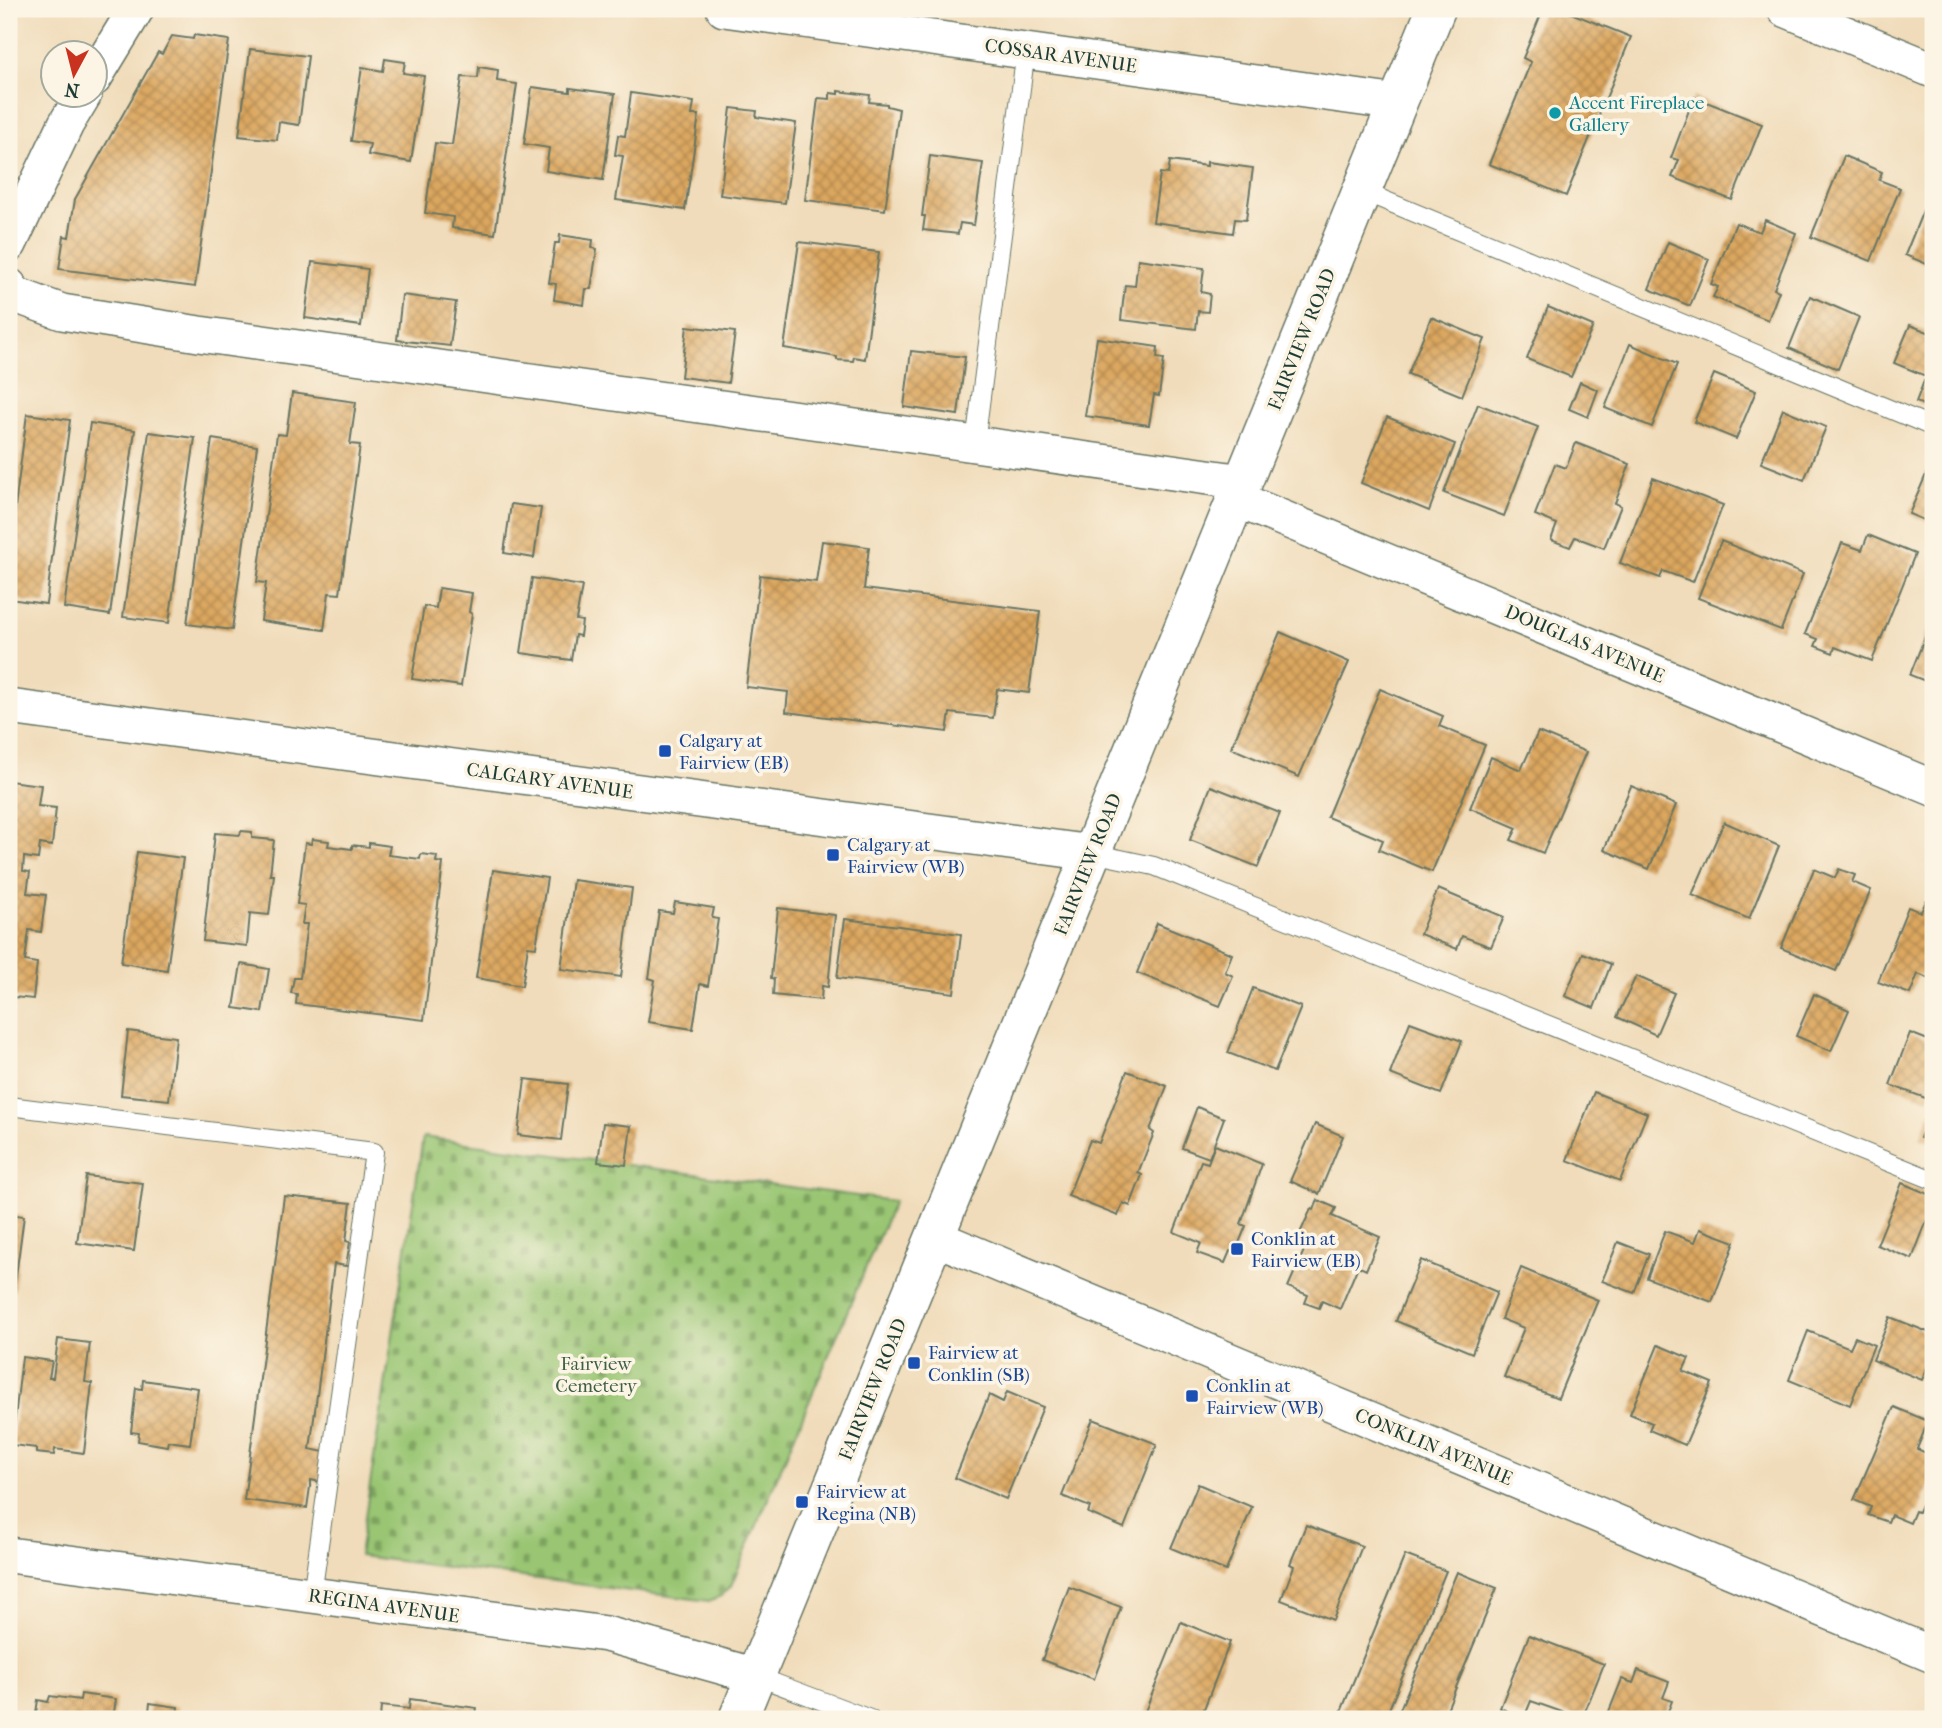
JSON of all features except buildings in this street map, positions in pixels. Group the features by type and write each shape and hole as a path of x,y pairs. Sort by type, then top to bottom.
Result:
{"main road":[{"name":"FAIRVIEW ROAD","path":"738,1719 1436,9"}],"street":[{"path":"108,55 136,9"},
{"name":"COSSAR AVENUE","path":"724,9 1398,103"},
{"path":"1785,9 1933,69"},
{"path":"9,244 76,108"},
{"name":"DOUGLAS AVENUE","path":"9,286 13,294 62,312 199,334 975,443 1240,490 1933,788"},
{"name":"CALGARY AVENUE","path":"9,707 1092,853"},
{"name":"CONKLIN AVENUE","path":"934,1237 1933,1655"},
{"name":"REGINA AVENUE","path":"9,1555 606,1634 756,1676"}],"lane":[{"path":"975,443 1026,50"},
{"path":"1362,191 1933,427"},
{"path":"1092,853 1154,866 1933,1180"},
{"path":"9,1106 374,1152 312,1595"},
{"path":"756,1676 870,1719"}],"green space":[{"name":"Fairview Cemetery","path":"423,1137 894,1201 731,1586 721,1596 709,1601 359,1556"}],"place":[{"name":"Accent Fireplace Gallery","path":"1555,113"},
{"name":"Calgary at Fairview (EB)","path":"665,751"},
{"name":"Calgary at Fairview (WB)","path":"833,855"},
{"name":"Conklin at Fairview (EB)","path":"1237,1249"},
{"name":"Fairview at Conklin (SB)","path":"914,1363"},
{"name":"Conklin at Fairview (WB)","path":"1192,1396"},
{"name":"Fairview at Regina (NB)","path":"802,1502"}]}
